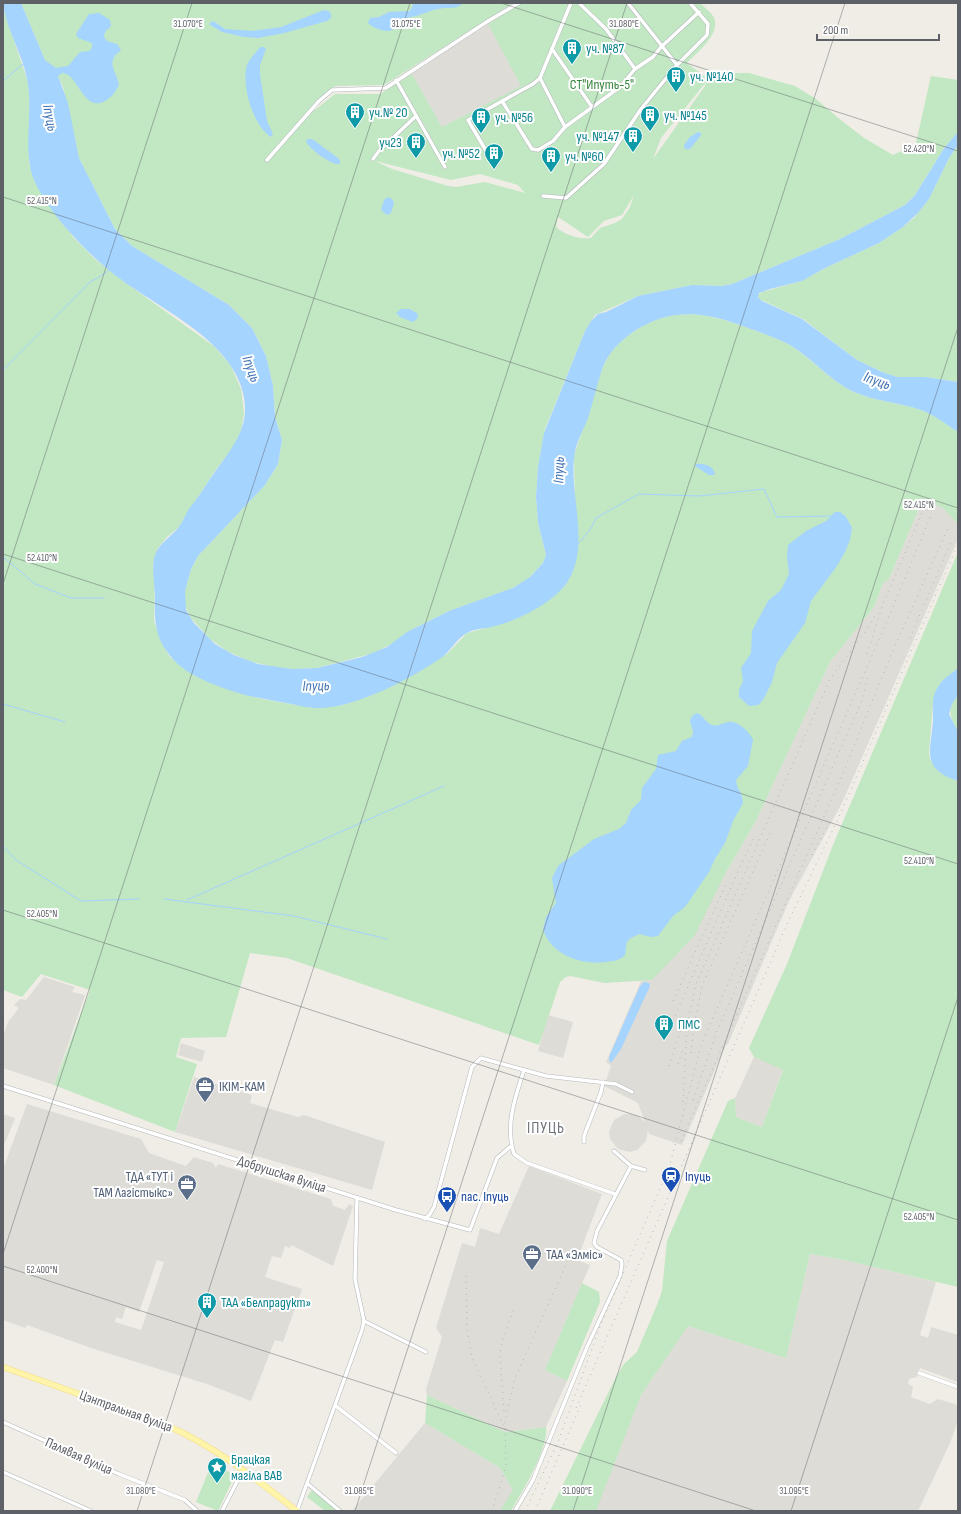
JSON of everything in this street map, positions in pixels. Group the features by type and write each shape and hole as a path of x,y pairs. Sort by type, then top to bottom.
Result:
{"main road":[{"name":"Цэнтральная вуліца","path":"3,1366 168,1426 193,1437 243,1470 297,1511"}],"street":[{"path":"267,160 319,101 332,90 386,88 396,80 518,3"},
{"path":"495,166 468,120 533,84 540,78 570,3"},
{"path":"579,3 606,29 635,69"},
{"path":"628,3 661,47 677,65"},
{"path":"543,196 566,198 601,167 641,110 677,65 706,35 708,24 690,3"},
{"path":"502,101 532,149 538,150 553,141 565,127 620,86 635,69 653,58 661,47 699,12"},
{"path":"552,49 592,107"},
{"path":"540,78 565,127"},
{"path":"396,80 445,167"},
{"path":"373,160 379,150 416,116"},
{"path":"425,1219 434,1207 472,1067 481,1058 546,1076 616,1084 632,1092"},
{"path":"524,1070 510,1115 511,1146 514,1154 522,1160 615,1194"},
{"path":"584,1142 584,1136 602,1092 603,1082"},
{"name":"Добрушская вуліца","path":"3,1086 425,1219 470,1230 497,1158 511,1146"},
{"path":"614,1151 631,1166 645,1170"},
{"path":"515,1511 532,1480 587,1347 620,1276 622,1264 621,1260 597,1247 594,1243 597,1231 631,1166"},
{"path":"297,1511 336,1406 364,1321 355,1279 357,1198"},
{"path":"364,1321 426,1352"},
{"path":"919,1373 958,1387"},
{"path":"336,1406 396,1453"},
{"name":"Палявая вуліца","path":"3,1422 120,1474 185,1500 197,1511"},
{"path":"222,1511 243,1470"},
{"path":"3,1472 91,1511"},
{"path":"308,1484 340,1511"}],"shaded area":[{"path":"488,24 522,86 442,127 412,74"},
{"path":"923,499 943,508 958,524 958,539 842,803 789,901 728,1044 726,1045 682,1145 649,1134 648,1130 646,1141 637,1150 630,1152 618,1149 610,1139 609,1132 614,1120 625,1114 631,1114 638,1116 645,1122 638,1103 604,1086 611,1066 606,1062 641,981 652,980 725,874 756,821 830,662 874,607 883,583 889,579"},
{"path":"44,977 75,987 72,992 85,995 54,1085 3,1068 3,1036 8,1022 19,1008 14,1005 20,999 26,1000"},
{"path":"548,1015 573,1022 563,1058 538,1051"},
{"path":"181,1043 205,1051 202,1062 178,1055"},
{"path":"754,1057 783,1069 762,1127 736,1117 735,1098"},
{"path":"194,1077 252,1095 250,1103 298,1117 304,1115 385,1142 372,1190 175,1132"},
{"path":"27,1104 141,1139 149,1153 186,1166 194,1157 213,1163 216,1168 218,1164 331,1199 333,1206 345,1210 349,1204 353,1206 333,1266 291,1245 290,1248 285,1246 281,1258 272,1256 265,1277 302,1289 283,1342 275,1340 251,1401 207,1384 91,1348 27,1325 25,1328 3,1320 3,1169","holes":["157,1260 164,1262 141,1330 115,1322 116,1317 122,1319 126,1307 139,1312"]},
{"path":"3,1114 15,1118 3,1148"},
{"path":"529,1166 602,1194 577,1260 590,1265 545,1370 567,1381 546,1427 505,1432 427,1395 426,1389 442,1337 436,1328 462,1243 475,1247 480,1228 499,1234"},
{"path":"810,1254 840,1259 936,1282 920,1335 928,1338 931,1327 958,1335 958,1382 920,1368 917,1377 909,1379 908,1384 913,1387 911,1397 930,1404 938,1399 958,1405 958,1421 950,1443 918,1511 595,1511 641,1395 688,1326 786,1358"},
{"path":"425,1423 500,1468 514,1490 500,1511 352,1511"}],"green space":[{"name":"СТ\"Ипуть-5\"","path":"21,3 513,3 384,85 335,86 314,104 315,110 335,94 380,94 412,74 442,127 521,86 488,24 521,3 699,3 713,16 715,29 708,42 687,63 708,79 730,73 749,73 795,86 816,99 864,138 893,155 910,147 915,147 931,76 958,80 958,132 945,147 915,195 905,205 840,239 732,284 722,286 692,285 638,296 595,315 585,331 545,429 538,467 536,497 538,523 546,555 543,563 527,580 509,590 449,611 411,630 393,643 374,653 317,668 292,669 274,667 249,661 227,651 210,639 191,618 185,606 185,591 191,569 198,556 265,485 278,464 282,440 275,417 273,386 266,356 252,328 229,305 132,246 115,229 79,158 63,87 57,74 45,60","holes":["706,82 705,86 653,159 661,138","375,161 451,180 480,174 518,185 525,193 485,182 456,187 448,186 392,169","634,195 630,207 622,219 600,228 591,238 572,236 562,232 556,226 558,217 588,237 604,221 622,215"]},
{"path":"3,8 28,82 30,109 29,163 35,182 40,191 74,238 95,259 215,347 231,366 241,389 244,413 241,431 236,444 214,472 179,527 167,537 158,548 153,563 155,579 154,621 162,644 170,657 194,675 239,693 262,699 314,708 343,705 370,696 423,669 448,653 467,633 505,623 541,605 562,589 573,571 576,556 574,456 604,363 614,348 633,332 648,323 662,318 691,314 705,316 735,323 771,336 790,345 837,382 854,392 870,398 921,410 958,432 958,524 943,508 923,499 889,579 883,583 874,607 830,662 756,821 725,874 695,935 652,980 605,983 570,976 566,977 560,982 539,1045 287,958 250,953 226,1037 181,1038 176,1057 197,1064 175,1132 54,1085 90,990 41,974 22,997 3,990"},
{"path":"958,145 958,382 925,377 897,377 882,372 857,360 803,319 759,299 758,295 762,292 802,281 823,269 879,243 903,227 914,218 929,199 949,158"},
{"path":"958,552 958,668 941,682 936,691 933,702 929,752 932,763 939,771 958,781 958,1287 840,1259 810,1254 786,1358 688,1326 641,1395 596,1511 550,1511 617,1375 624,1364 637,1352 662,1291 667,1241 728,1101 735,1098 736,1117 762,1127 783,1070 754,1057 749,1048 787,964 833,845"},
{"path":"958,695 958,732 950,713 952,704"},
{"path":"582,1283 599,1292 600,1302 567,1381 545,1370"},
{"path":"427,1395 505,1432 546,1427 546,1436 534,1470 511,1511 500,1511 513,1490 500,1468 425,1423"},
{"path":"212,1463 235,1475 218,1511 196,1502"},
{"path":"312,1490 339,1511 325,1511 307,1497"}],"water":[{"path":"3,3 21,3 45,60 56,68 68,66 80,52 89,51 92,48 92,43 78,38 76,34 89,14 99,13 110,20 111,26 105,32 104,37 107,41 117,44 121,50 115,56 113,61 113,68 119,85 115,92 105,101 98,103 91,102 86,98 73,79 68,75 62,73 58,76 68,103 79,158 115,229 132,246 229,305 252,328 266,356 273,386 275,417 282,440 278,464 265,485 198,556 191,569 185,591 186,610 194,623 215,644 234,655 258,664 292,669 317,668 362,657 387,647 407,632 449,611 513,588 530,577 543,563 546,555 538,523 536,497 538,467 544,433 585,331 591,321 598,314 606,312 638,296 692,285 722,286 732,284 840,239 905,205 915,195 945,147 958,132 958,145 949,158 929,199 918,213 903,227 879,243 823,269 802,281 759,293 758,297 762,301 802,319 857,360 882,372 897,377 925,377 958,382 958,432 921,410 870,398 854,392 837,382 790,345 780,340 718,318 704,315 676,315 662,318 633,332 614,348 604,363 574,459 573,474 579,537 578,552 568,581 562,589 546,603 515,619 495,626 473,630 460,638 441,658 399,683 368,697 336,706 313,708 258,698 221,687 204,680 180,666 168,653 160,640 155,620 154,559 157,551 165,540 180,526 189,509 238,437 243,425 245,412 244,397 239,381 230,365 218,350 186,323 134,289 107,269 66,228 42,195 34,180 30,166 28,144 29,90 25,69 7,22"},
{"path":"414,3 463,3 454,8 442,8 405,19 395,29 388,31 372,26 368,23 370,18 379,17 389,12 410,11"},
{"path":"324,10 329,11 331,14 331,18 327,21 284,33 258,38 244,37 222,32 209,24 213,21 225,29 253,31 281,27"},
{"path":"260,47 264,47 266,49 260,65 260,74 267,121 273,134 271,137 259,124 254,115 247,94 247,65"},
{"path":"698,132 701,133 701,135 690,149 685,149 684,145 690,137"},
{"path":"308,139 312,139 338,158 340,164 336,164 326,159 316,152 306,141"},
{"path":"388,197 392,199 394,203 391,213 387,215 381,210 384,200"},
{"path":"401,309 410,309 418,314 417,319 413,322 400,317 396,313"},
{"path":"696,464 711,467 715,475 709,475 695,466"},
{"path":"835,512 840,512 846,517 852,528 850,540 845,552 837,566 811,601 805,623 777,663 772,682 763,700 758,705 749,706 739,697 739,690 743,681 741,668 751,653 752,631 768,601 781,590 789,574 787,557 788,545 806,531 826,521"},
{"path":"958,668 958,695 952,704 949,714 958,732 958,781 938,771 930,758 930,750 934,695 940,684"},
{"path":"697,713 712,725 728,722 735,723 746,730 753,740 748,766 736,780 743,803 733,821 725,843 709,872 685,907 673,916 658,936 652,937 639,934 628,940 625,955 621,958 596,963 577,960 560,952 547,938 543,929 546,917 556,903 552,878 558,866 594,839 619,829 626,823 631,810 641,800 642,788 656,769 658,755 676,751 682,741 692,737 693,732 690,721 692,716"},
{"path":"644,982 649,983 650,986 621,1049 611,1063 609,1057 640,986"}],"waterway":[{"path":"3,81 23,64"},
{"path":"3,370 91,281 110,270"},
{"path":"577,545 590,530 596,518 639,494 699,496 764,489 777,517 831,516"},
{"path":"3,557 35,584 71,598 104,598"},
{"path":"3,704 65,722"},
{"path":"187,900 444,786"},
{"path":"3,846 16,860 81,901 139,899"},
{"path":"164,899 294,916 387,939"}],"railway":[{"path":"867,654 883,604 924,508"},
{"path":"525,1511 558,1442 601,1324 669,1168 701,1045 885,626 932,513"},
{"path":"681,1141 844,771 890,657 948,528"},
{"path":"910,638 951,542"},
{"path":"576,1408 788,922 838,819 958,544"},
{"path":"683,1102 687,1025 696,984 830,679 865,632 876,614"},
{"path":"693,1100 717,1031 862,700 868,675"},
{"path":"812,855 832,818"},
{"path":"691,1053 694,1026 702,986 771,831"},
{"path":"668,1032 739,869 755,836"},
{"path":"673,1001 726,884"},
{"path":"669,1066 684,1020"},
{"path":"678,1064 683,1049"},
{"path":"492,1511 506,1467 505,1421 515,1378 566,1265"},
{"path":"466,1276 467,1329 472,1358 504,1426"},
{"path":"504,1411 500,1354 502,1342 514,1309"},
{"path":"535,1511 581,1404"}],"place":[{"name":"уч. №87","path":"572,65"},
{"name":"уч. №140","path":"676,93"},
{"name":"уч.№ 20","path":"355,129"},
{"name":"уч. №145","path":"650,132"},
{"name":"уч. №56","path":"481,134"},
{"name":"уч. №147","path":"633,153"},
{"name":"уч23","path":"416,159"},
{"name":"уч. №52","path":"494,170"},
{"name":"уч. №60","path":"551,173"},
{"name":"ПМС","path":"664,1041"},
{"name":"ІКІМ-КАМ","path":"205,1103"},
{"name":"Іпуць","path":"671,1193"},
{"name":"ТДА «ТУТ і ТАМ Лагістыкс»","path":"187,1201"},
{"name":"пас. Іпуць","path":"447,1213"},
{"name":"ТАА «Элміс»","path":"532,1271"},
{"name":"ТАА «Белпрадукт»","path":"207,1319"},
{"name":"Брацкая магіла ВАВ","path":"217,1484"}],"district":[{"name":"ІПУЦЬ","path":"546,1128"}]}
